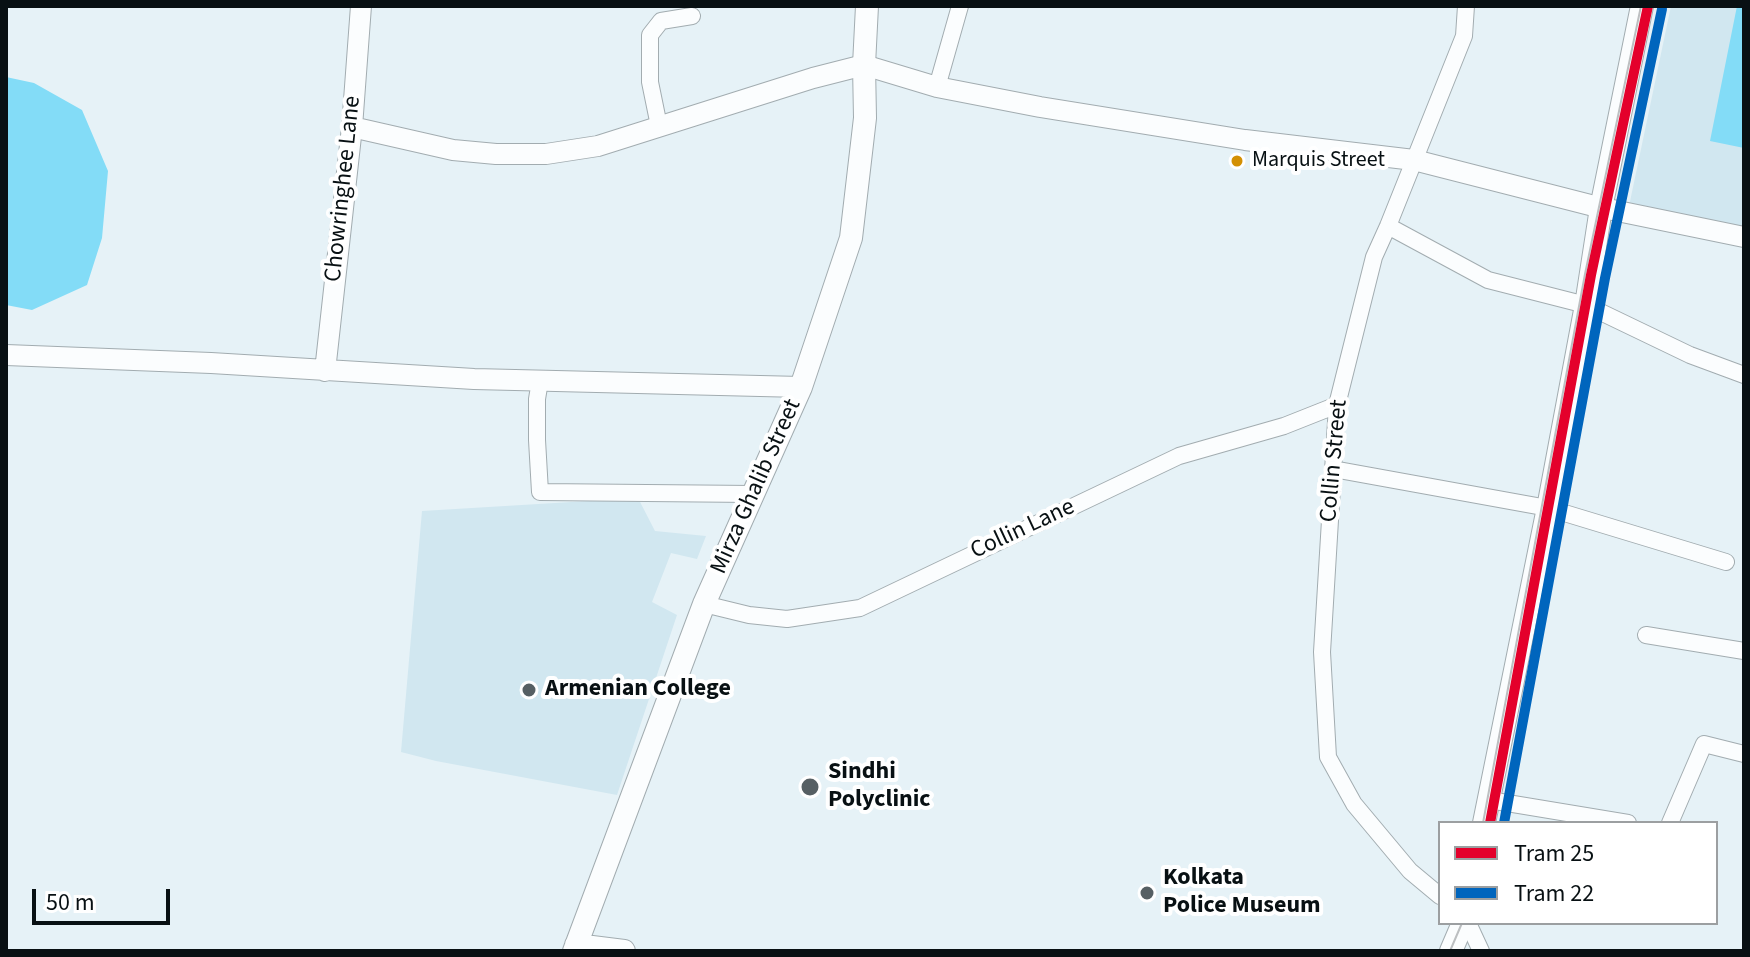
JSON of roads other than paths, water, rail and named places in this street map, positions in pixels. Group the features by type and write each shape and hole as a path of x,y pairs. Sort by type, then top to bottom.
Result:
{"main road":[{"name":"Mirza Ghalib Street","path":"575,948 704,604 801,387 851,238 865,118 867,6"},
{"path":"1484,821 1548,508 1601,208 1642,6"},
{"path":"1451,951 1465,925"},
{"path":"575,948 624,951"}],"street":[{"name":"Chowringhee Lane","path":"325,371 352,127 361,6"},
{"path":"937,87 960,6"},
{"name":"Collin Street","path":"1438,894 1410,871 1354,804 1328,757 1322,652 1337,405 1374,257 1464,36 1466,6"},
{"path":"659,126 650,82 650,35 661,21 692,16"},
{"path":"352,127 453,150 546,154 596,146 864,65 937,87 1032,105 1245,140 1414,160 1601,208 1744,237"},
{"path":"1388,226 1488,280 1586,305 1690,355 1744,375"},
{"path":"6,355 540,381 801,387"},
{"path":"540,381 537,399 540,492 753,494"},
{"name":"Collin Lane","path":"704,604 749,615 787,619 860,608 1179,456 1284,426 1337,405"},
{"path":"1333,469 1548,508 1726,562"},
{"path":"1646,635 1744,651"},
{"path":"1671,821 1704,744 1744,754"},
{"path":"1489,800 1616,821"},
{"path":"1467,925 1481,951"}],"water":[{"path":"1737,6 1744,6 1744,148 1710,141"},
{"path":"6,77 34,83 82,110 108,171 102,238 87,285 32,310 6,305"}],"tram line":[{"path":"1483,821 1585,274 1641,6"},
{"name":"25","path":"1490,821 1591,275 1648,6"},
{"name":"22","path":"1504,821 1605,278 1662,9"},
{"path":"1450,951 1461,925"}],"place":[{"name":"Marquis Street","path":"1237,161"},
{"name":"Armenian College","path":"529,690"},
{"name":"Sindhi Polyclinic","path":"810,787"},
{"name":"Kolkata Police Museum","path":"1147,893"}]}
